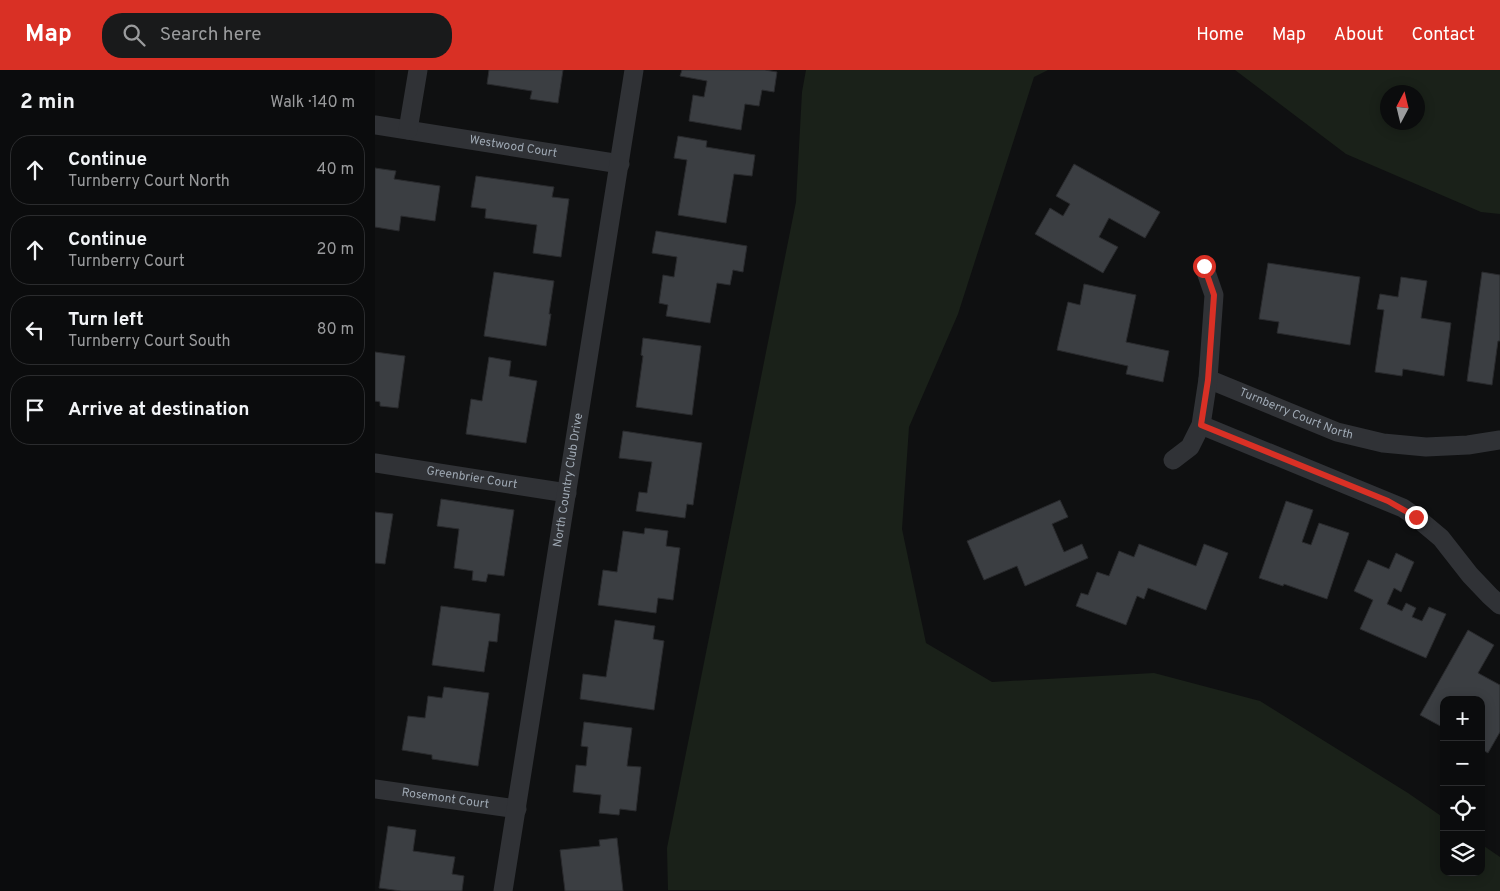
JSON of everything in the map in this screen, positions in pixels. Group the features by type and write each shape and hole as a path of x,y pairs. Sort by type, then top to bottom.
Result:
{"street":[{"path":"408,130 418,70"},
{"name":"North Country Club Drive","path":"503,891 635,70"},
{"name":"Westwood Court","path":"375,125 619,164"},
{"path":"1173,460 1190,447 1201,425 1208,380 1214,295 1204,266"},
{"name":"Turnberry Court North","path":"1208,380 1337,432 1383,443 1426,447 1468,445 1500,440"},
{"path":"1201,425 1403,508 1441,538 1470,575 1500,605"},
{"name":"Greenbrier Court","path":"375,463 567,494"},
{"name":"Rosemont Court","path":"375,789 517,809"}],"shaded area":[{"path":"806,70 1048,70 1034,77 958,314 909,427 902,529 926,643 992,682 1154,673 1260,701 1408,793 1440,815 1440,876 1485,876 1485,847 1500,857 1500,891 668,890 667,848 796,202 802,92"},
{"path":"1235,70 1500,70 1500,214 1481,212 1346,154"}],"building":[{"path":"489,70 563,70 558,103 530,99 532,91 487,84"},
{"path":"682,70 765,70 777,72 774,92 762,90 759,106 745,104 741,130 689,121 693,95 704,97 707,81 680,76"},
{"path":"678,136 707,141 706,147 755,155 752,176 734,174 726,223 678,215 687,160 674,158"},
{"path":"1074,164 1160,212 1145,238 1109,218 1099,237 1118,247 1103,273 1035,234 1050,208 1063,216 1070,204 1056,196"},
{"path":"375,168 396,171 394,179 440,186 435,221 401,216 399,231 375,227"},
{"path":"476,176 554,187 552,197 569,199 561,257 533,253 537,225 485,218 486,209 471,207"},
{"path":"656,231 747,246 743,272 733,270 730,285 717,283 710,323 666,316 668,305 659,303 663,275 674,277 677,257 652,253"},
{"path":"1268,263 1360,277 1350,345 1277,333 1279,322 1259,319"},
{"path":"494,272 554,281 546,346 484,336"},
{"path":"1482,272 1500,275 1500,341 1498,341 1492,385 1467,381"},
{"path":"1401,277 1427,281 1421,318 1451,323 1444,376 1403,369 1402,376 1375,372 1384,310 1377,309 1380,294 1398,297"},
{"path":"1084,284 1136,295 1126,342 1169,351 1163,382 1126,374 1128,366 1057,350 1068,302 1080,305"},
{"path":"643,338 701,346 692,415 636,407 643,356 641,355"},
{"path":"375,352 405,356 398,408 380,406 380,402 375,401"},
{"path":"489,357 511,361 509,376 537,381 526,443 466,434 471,399 482,401"},
{"path":"623,431 702,443 693,505 687,504 685,518 636,511 639,492 647,493 652,462 619,458"},
{"path":"441,499 514,510 504,576 488,574 486,582 472,580 473,571 454,568 459,529 437,526"},
{"path":"1060,500 1068,517 1052,524 1064,552 1082,544 1088,558 1025,586 1017,566 984,580 967,541"},
{"path":"1286,501 1313,510 1302,542 1311,545 1319,523 1349,533 1327,599 1284,584 1283,586 1259,578"},
{"path":"375,512 393,514 385,564 375,563"},
{"path":"645,528 668,531 666,546 680,548 673,600 658,598 656,613 598,605 603,570 617,572 623,531 644,534"},
{"path":"1139,544 1196,566 1204,544 1228,553 1206,610 1148,588 1144,599 1137,596 1126,625 1076,606 1081,593 1088,595 1097,572 1109,576 1119,551 1134,557"},
{"path":"1396,553 1414,562 1401,592 1394,588 1387,604 1402,611 1406,603 1416,608 1412,617 1422,621 1429,607 1446,614 1426,658 1360,629 1373,600 1354,591 1368,560 1389,569"},
{"path":"441,606 500,614 497,642 489,641 484,672 432,665"},
{"path":"615,620 655,626 653,639 664,641 654,710 580,699 583,674 606,677"},
{"path":"1468,630 1494,645 1478,673 1500,685 1500,732 1488,753 1485,751 1485,696 1440,696 1440,726 1420,715"},
{"path":"444,687 489,693 478,766 432,759 432,755 402,750 408,716 425,718 428,696 442,698"},
{"path":"584,722 632,728 627,766 641,767 636,811 620,809 619,815 599,813 601,795 573,792 576,765 586,766 588,747 581,746"},
{"path":"388,826 416,830 413,851 455,857 452,874 464,876 462,891 401,891 379,888"},
{"path":"617,838 623,891 565,891 560,850 600,846 599,840"}],"route":[{"path":"1204,266 1214,295 1208,380 1201,425 1388,501 1416,517"}]}
